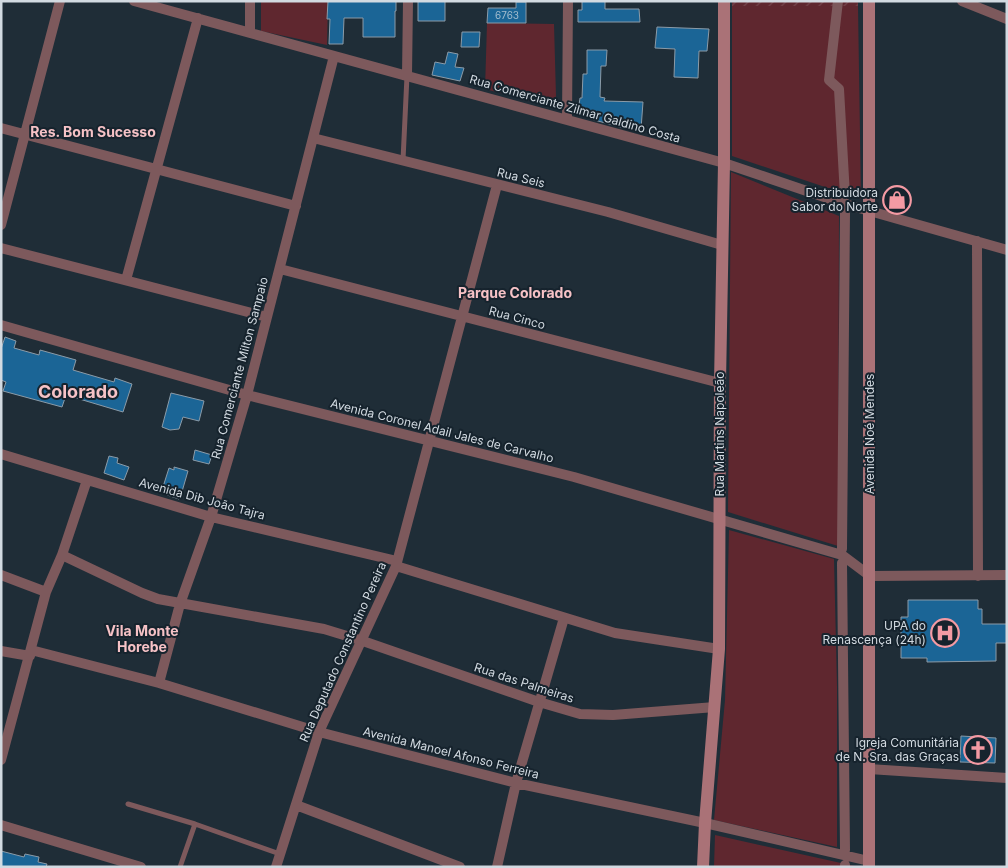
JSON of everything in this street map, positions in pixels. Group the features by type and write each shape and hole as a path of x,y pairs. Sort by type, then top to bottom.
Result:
{"main road":[{"name":"Rua Martins Napoleão","path":"703,867 719,649 724,1"},
{"name":"Avenida Noé Mendes","path":"869,1 869,864"}],"street":[{"path":"1,225 60,1"},
{"name":"Rua Comerciante Zilmar Galdino Costa","path":"134,1 724,163 845,204 1007,250"},
{"path":"250,1 250,33"},
{"path":"407,75 408,1"},
{"path":"567,119 568,1"},
{"path":"838,1 829,80 839,88 845,196"},
{"path":"962,1 1007,19"},
{"path":"126,280 198,18"},
{"name":"Rua Comerciante Milton Sampaio","path":"159,683 180,604 211,517 247,395 334,56"},
{"path":"1,128 296,206"},
{"name":"Rua Seis","path":"313,138 608,212 722,245"},
{"name":"Rua Deputado Constantino Pereira","path":"276,867 319,732 360,640 397,564 497,185"},
{"path":"842,549 845,212"},
{"path":"977,241 978,576"},
{"path":"1,248 267,317"},
{"name":"Rua Cinco","path":"280,269 720,383"},
{"name":"Avenida Coronel Adail Jales de Carvalho","path":"1,325 247,395 574,477 842,555 870,576"},
{"name":"Avenida Dib João Tajra","path":"1,454 211,517 397,564 615,633 719,649"},
{"path":"1,760 46,592 62,555 87,480"},
{"path":"62,555 142,594 180,604 324,630 360,640"},
{"path":"842,564 845,850"},
{"path":"1,575 46,592"},
{"path":"870,576 1007,575"},
{"path":"497,867 516,783 538,702 564,618"},
{"name":"Rua das Palmeiras","path":"360,640 572,712 594,715 715,707"},
{"name":"Avenida Manoel Afonso Ferreira","path":"1,651 31,653 159,683 319,732 516,783 705,823 869,864"},
{"path":"869,769 1007,778"},
{"path":"296,806 460,867"},
{"path":"1,825 141,867"}],"lane":[{"path":"404,160 407,75"},
{"path":"128,804 195,824 280,854"},
{"path":"180,867 195,824"}],"shaded area":[{"path":"261,1 328,1 327,45 261,31"},
{"path":"732,1 858,1 858,6 732,6"},
{"path":"732,6 858,6 861,199 732,156"},
{"path":"487,23 554,24 556,96 554,107 485,89"},
{"path":"731,172 839,216 838,546 728,512"},
{"path":"729,530 834,559 837,686 837,847 714,820 725,700"},
{"path":"715,835 859,867 714,867"}],"building":[{"path":"328,1 396,1 395,37 363,37 363,18 344,18 343,44 329,44 330,19 327,19"},
{"path":"418,1 445,1 445,21 418,21"},
{"path":"582,1 605,1 605,9 639,9 640,22 578,22 578,10 582,10"},
{"path":"516,2 526,2 526,23 487,23 488,8 516,8"},
{"path":"657,27 709,29 707,51 699,51 698,78 674,77 675,49 655,48"},
{"path":"462,32 480,32 479,47 461,47"},
{"path":"587,50 607,50 606,66 601,66 600,97 605,98 604,101 643,102 641,129 623,128 591,119 592,116 578,112 580,98 582,98 583,74 587,74"},
{"path":"448,52 458,54 455,67 464,68 460,81 432,75 435,62 445,64"},
{"path":"5,337 16,341 14,348 39,355 40,350 76,360 73,370 114,382 115,378 132,384 123,412 66,395 62,407 3,391 6,382 1,380 1,349"},
{"path":"171,393 204,401 199,421 183,417 179,429 170,430 162,427"},
{"path":"195,450 212,455 209,464 193,460"},
{"path":"109,456 118,458 117,463 129,467 124,480 104,473"},
{"path":"174,467 188,471 179,499 167,495 168,492 162,490 169,468 174,470"},
{"path":"908,600 978,600 978,609 982,609 982,624 1007,624 1007,643 996,643 996,661 927,662 927,658 901,658 901,617 908,617"},
{"name":"Igreja Comunitária de N. Sra. das Graças","path":"961,736 996,738 995,763 960,762"},
{"path":"1,851 24,857 25,854 39,857 38,862 47,864 46,867 1,867"}],"place":[{"name":"Distribuidora Sabor do Norte","path":"897,200"},
{"name":"UPA do Renascença (24h)","path":"945,633"},
{"name":"Igreja Comunitária de N. Sra. das Graças","path":"978,750"}],"district":[{"name":"Res. Bom Sucesso","path":"93,132"},
{"name":"Parque Colorado","path":"515,293"},
{"name":"Colorado","path":"78,392"},
{"name":"Vila Monte Horebe","path":"142,640"}]}
